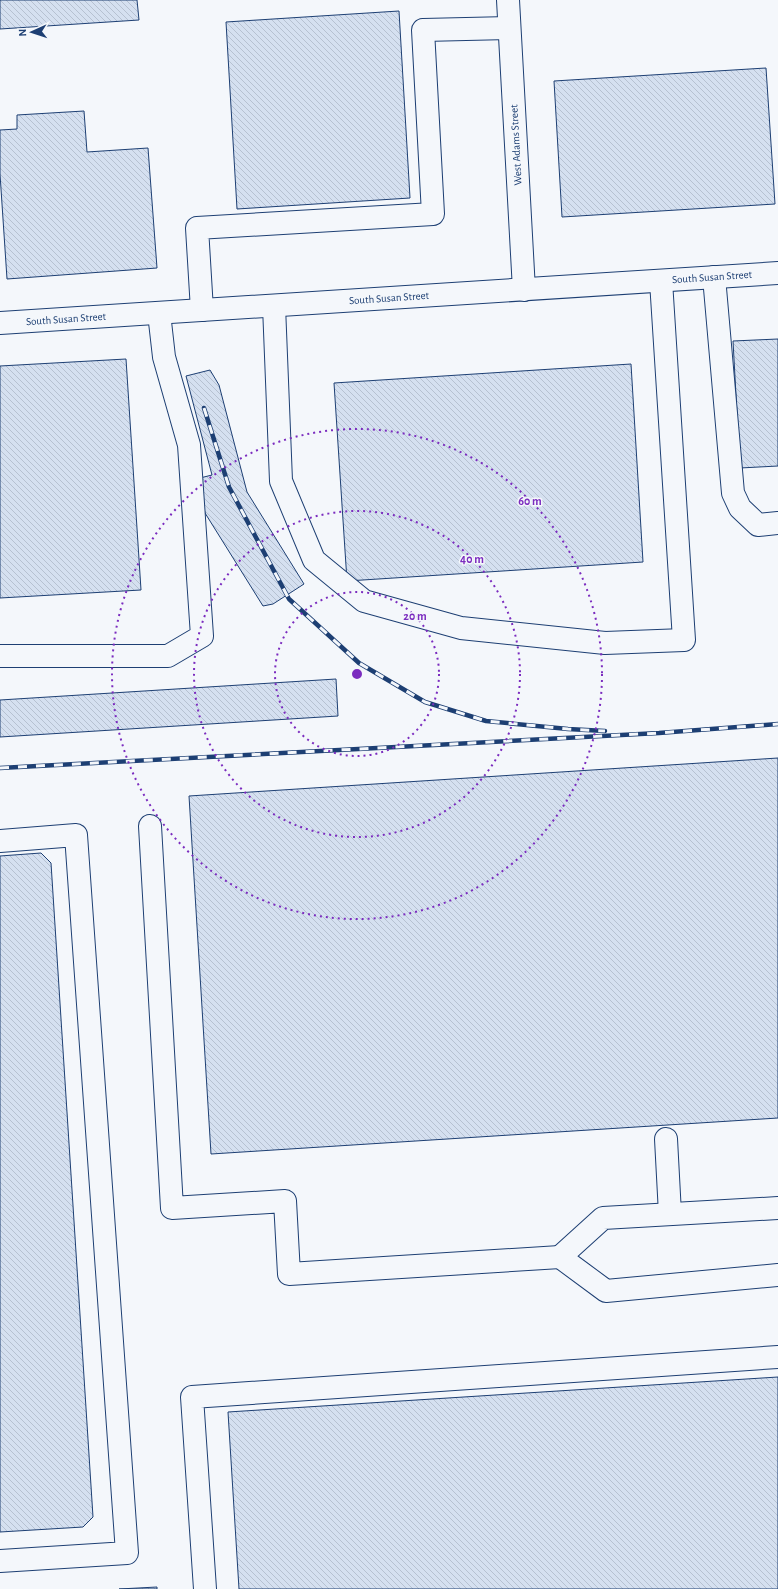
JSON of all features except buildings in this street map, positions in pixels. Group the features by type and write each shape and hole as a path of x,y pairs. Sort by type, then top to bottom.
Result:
{"street":[{"name":"West Adams Street","path":"508,0 524,290"},
{"path":"202,310 197,228 433,214 423,30 509,28"},
{"name":"South Susan Street","path":"0,323 778,273"},
{"path":"714,277 733,493 740,508 758,525 778,523"},
{"path":"274,306 282,481 314,560 364,601 461,628 606,643 684,640 661,281"},
{"path":"0,656 168,656 202,636 189,445 164,357 159,313"},
{"path":"150,826 172,1208 285,1201 290,1274 560,1257 603,1218 778,1208"},
{"path":"0,841 76,835 127,1553 0,1561"},
{"path":"666,1139 670,1214"},
{"path":"560,1257 606,1291 778,1275"},
{"path":"205,1589 192,1397 778,1357"}],"railway":[{"path":"204,408 229,487 289,599 359,663 425,702 486,721 605,731"},
{"path":"0,768 659,733 778,724"}]}
